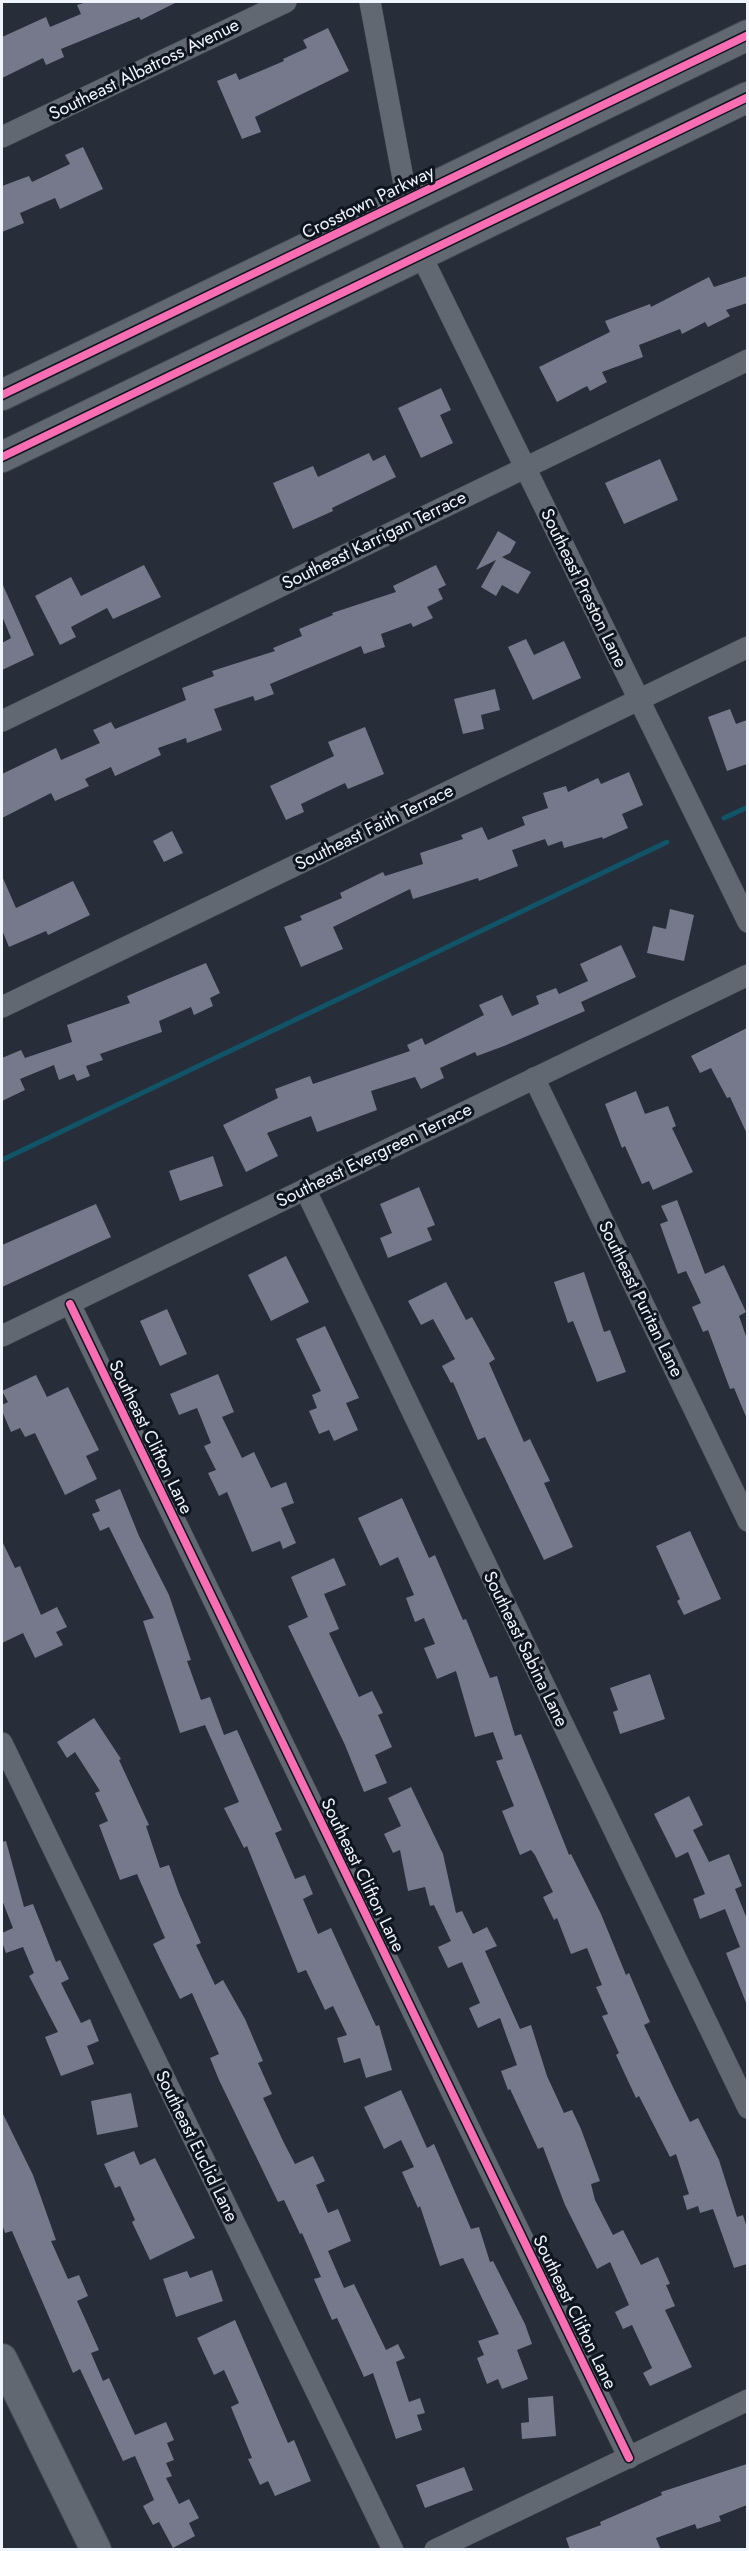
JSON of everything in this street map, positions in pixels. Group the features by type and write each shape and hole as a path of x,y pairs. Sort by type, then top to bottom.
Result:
{"main road":[{"name":"Crosstown Parkway","path":"2,395 747,35"},
{"path":"2,457 747,97"},
{"path":"3,2364 96,2550"}],"street":[{"name":"Southeast Albatross Avenue","path":"2,137 286,2"},
{"path":"370,2 407,200"},
{"name":"Southeast Preston Lane","path":"421,255 747,922"},
{"name":"Southeast Karrigan Terrace","path":"2,721 747,360"},
{"name":"Southeast Faith Terrace","path":"2,1007 747,647"},
{"name":"Southeast Evergreen Terrace","path":"2,1336 747,975"},
{"name":"Southeast Puritan Lane","path":"534,1078 747,1521"},
{"name":"Southeast Sabina Lane","path":"305,1189 747,2108"},
{"name":"Southeast Clifton Lane","path":"70,1304 629,2458"},
{"name":"Southeast Euclid Lane","path":"2,1743 393,2550"},
{"path":"435,2550 747,2400"}],"building":[{"path":"87,2 177,2 141,20 139,17 61,49 64,57 46,65 43,58 2,78 2,37 46,17 50,27 81,14 77,5"},
{"path":"328,28 349,71 255,117 261,132 242,139 217,81 236,73 239,80 284,61 283,59 307,48 303,40"},
{"path":"83,147 103,189 60,209 55,198 20,213 24,223 2,232 2,186 29,176 32,182 70,164 65,155"},
{"path":"747,276 747,303 726,310 730,316 708,327 705,322 682,334 680,329 639,345 643,357 602,372 607,382 590,391 587,386 557,402 539,367 610,332 605,321 650,304 651,307 709,277 714,287"},
{"path":"441,388 451,410 440,415 453,443 421,458 398,408"},
{"path":"369,453 373,461 385,455 396,477 332,508 333,511 293,529 273,483 313,466 318,477"},
{"path":"660,459 678,500 624,524 605,483"},
{"path":"498,531 516,542 510,553 502,557 531,572 518,594 502,585 496,596 481,587 496,560 476,570"},
{"path":"144,565 161,597 113,619 107,608 71,627 76,637 60,645 35,596 71,577 81,596"},
{"path":"436,565 446,585 438,589 443,599 427,607 433,618 413,627 411,623 381,634 385,647 364,654 361,646 270,684 274,694 255,701 253,696 214,709 222,730 187,743 186,738 158,748 161,755 115,776 111,767 85,779 89,786 55,801 51,793 2,818 2,774 56,748 61,760 100,743 93,730 111,722 115,729 186,700 182,688 214,676 212,671 275,651 273,648 302,636 299,629 333,615 332,613 396,592 393,586"},
{"path":"2,583 34,655 2,670 2,643 11,638 2,616"},
{"path":"526,639 534,655 564,641 581,678 533,700 508,647"},
{"path":"495,689 500,710 481,715 484,729 463,734 454,699"},
{"path":"730,709 736,724 747,720 747,764 727,771 708,717"},
{"path":"365,727 384,774 348,789 345,783 301,804 304,812 286,820 270,786 334,756 328,742"},
{"path":"629,772 643,805 622,814 628,828 603,839 602,837 564,848 562,841 548,846 545,839 512,850 518,866 479,881 478,878 413,899 410,889 333,927 343,949 301,967 284,927 302,920 300,916 342,898 340,893 383,872 385,876 423,864 420,853 463,839 461,835 482,827 488,840 525,825 522,817 548,808 543,793 566,786 568,792 598,778 601,784"},
{"path":"172,831 183,853 164,862 153,841"},
{"path":"2,876 16,908 73,881 90,915 48,935 46,931 9,947 2,930"},
{"path":"670,909 694,915 684,961 647,953 653,926 666,929"},
{"path":"621,945 636,977 581,1002 585,1011 504,1046 477,1056 475,1052 440,1068 444,1078 421,1089 415,1077 371,1091 377,1110 317,1132 311,1116 267,1133 278,1156 246,1172 223,1125 278,1098 275,1089 310,1076 313,1084 410,1051 407,1045 422,1038 425,1045 484,1015 479,1005 502,995 512,1016 539,1004 536,996 556,988 559,994 588,981 580,964"},
{"path":"206,963 220,993 210,998 213,1006 194,1015 191,1007 159,1021 162,1032 100,1054 103,1060 86,1066 90,1076 77,1081 74,1074 59,1080 54,1065 20,1079 25,1090 2,1101 2,1058 21,1050 25,1058 72,1042 67,1025 130,1003 127,996"},
{"path":"747,1028 747,1134 730,1097 727,1098 711,1068 700,1073 691,1056"},
{"path":"636,1091 645,1114 668,1106 676,1126 672,1128 693,1172 653,1190 649,1181 642,1184 625,1146 622,1148 605,1104"},
{"path":"213,1156 223,1186 180,1201 169,1171"},
{"path":"419,1187 435,1225 427,1228 432,1240 388,1258 380,1238 392,1233 380,1204"},
{"path":"677,1200 705,1274 724,1265 746,1312 739,1316 747,1339 747,1419 734,1388 730,1389 708,1330 703,1332 692,1307 701,1303 686,1271 678,1274 660,1224 668,1221 661,1206"},
{"path":"96,1204 111,1237 2,1287 2,1245"},
{"path":"286,1256 309,1302 271,1321 248,1275"},
{"path":"584,1272 604,1332 610,1330 626,1372 597,1382 573,1321 568,1323 554,1282"},
{"path":"446,1282 466,1320 472,1317 495,1359 489,1363 524,1442 530,1439 550,1481 544,1483 573,1547 544,1560 485,1437 478,1440 453,1382 451,1383 442,1366 455,1359 433,1319 421,1325 408,1301"},
{"path":"167,1309 187,1354 160,1366 140,1321"},
{"path":"325,1326 359,1398 346,1403 358,1430 334,1441 329,1430 319,1434 309,1411 317,1408 312,1395 321,1391 296,1339"},
{"path":"218,1374 234,1412 222,1417 242,1458 254,1452 271,1488 286,1482 294,1503 281,1508 296,1543 283,1549 280,1541 252,1552 227,1492 219,1496 208,1473 216,1470 204,1446 211,1443 197,1408 179,1415 170,1394"},
{"path":"36,1375 47,1397 68,1387 99,1450 86,1456 97,1479 65,1495 35,1433 25,1437 20,1428 11,1432 2,1411 2,1405 8,1402 2,1391"},
{"path":"120,1489 139,1536 169,1595 191,1660 187,1661 201,1700 210,1697 224,1735 237,1730 282,1830 275,1833 295,1879 305,1875 313,1894 303,1899 318,1934 331,1928 376,2026 379,2025 392,2070 366,2078 360,2058 344,2063 337,2038 347,2035 333,2006 325,2010 306,1970 298,1973 247,1846 244,1848 224,1808 239,1802 205,1725 180,1733 143,1621 154,1618 109,1527 100,1531 92,1514 100,1511 95,1500"},
{"path":"402,1498 429,1558 435,1555 463,1620 466,1619 490,1678 497,1676 515,1736 521,1734 569,1855 571,1854 601,1914 626,1975 629,1973 650,2022 644,2025 672,2085 690,2122 698,2118 719,2160 737,2217 743,2215 747,2228 747,2264 734,2268 713,2209 700,2213 698,2206 687,2210 683,2196 689,2194 676,2154 670,2157 639,2096 636,2098 616,2055 619,2053 602,2016 608,2014 596,1987 602,1985 587,1948 571,1954 557,1918 554,1920 543,1897 553,1892 531,1850 520,1855 502,1811 514,1806 496,1761 503,1759 493,1732 475,1737 456,1671 437,1679 424,1648 435,1644 424,1618 415,1622 406,1598 414,1595 398,1557 380,1566 358,1518"},
{"path":"690,1531 721,1599 684,1615 677,1601 680,1599 656,1546"},
{"path":"2,1541 15,1568 20,1566 41,1615 57,1607 67,1627 56,1632 63,1645 35,1658 23,1633 2,1643"},
{"path":"334,1558 346,1585 324,1594 339,1629 329,1633 359,1697 372,1691 383,1713 378,1715 392,1747 375,1755 387,1783 364,1792 345,1745 288,1626 308,1617 291,1577"},
{"path":"650,1674 665,1719 620,1734 613,1712 618,1710 610,1688"},
{"path":"94,1718 121,1759 119,1760 149,1825 146,1826 160,1868 169,1865 201,1943 196,1945 215,1985 223,1980 245,2019 263,2061 258,2063 272,2094 263,2098 284,2143 295,2164 313,2156 325,2181 316,2185 328,2213 338,2209 351,2241 328,2251 344,2288 354,2284 386,2350 398,2344 405,2358 396,2362 409,2402 420,2398 425,2413 417,2415 422,2430 396,2439 373,2373 364,2377 337,2318 332,2320 314,2279 321,2277 302,2233 300,2234 284,2200 278,2202 219,2080 210,2058 219,2054 192,1993 180,1999 153,1944 165,1938 137,1874 120,1880 99,1825 108,1821 95,1793 100,1791 75,1752 67,1758 57,1742"},
{"path":"411,1787 443,1854 456,1913 462,1911 473,1934 487,1927 497,1946 485,1951 520,2029 531,2025 547,2076 564,2113 572,2110 581,2129 600,2181 591,2184 595,2200 613,2235 623,2230 641,2265 658,2257 670,2284 666,2285 675,2306 665,2310 692,2367 650,2386 643,2373 652,2368 632,2325 623,2329 615,2312 629,2305 610,2262 597,2269 565,2205 543,2147 538,2149 510,2089 508,2090 501,2071 517,2065 500,2018 478,2028 469,2008 480,2003 462,1962 448,1968 438,1947 451,1941 434,1905 430,1906 425,1887 408,1891 400,1850 393,1853 384,1834 401,1826 388,1798"},
{"path":"689,1796 703,1825 693,1830 709,1862 729,1854 742,1886 735,1889 747,1919 747,2005 726,1953 740,1947 725,1909 700,1919 693,1899 705,1894 688,1852 676,1858 654,1814"},
{"path":"6,1841 24,1907 33,1904 56,1962 60,1960 69,1979 61,1983 81,2023 90,2019 99,2041 87,2046 94,2064 61,2076 45,2037 58,2032 29,1976 34,1973 23,1947 6,1953 2,1942 2,1933 13,1928 2,1900 2,1842"},
{"path":"401,2090 427,2148 434,2144 471,2229 479,2227 490,2262 493,2261 525,2324 532,2344 517,2350 528,2379 502,2389 498,2379 487,2384 477,2358 484,2355 478,2341 499,2334 463,2258 440,2266 420,2206 418,2208 402,2172 414,2167 401,2140 384,2149 364,2107"},
{"path":"131,2093 138,2127 97,2135 91,2101"},
{"path":"2,2112 33,2175 56,2240 51,2241 68,2279 79,2275 88,2296 77,2301 99,2350 91,2353 103,2381 109,2378 135,2435 166,2422 174,2440 167,2443 174,2460 166,2463 172,2476 166,2478 179,2504 189,2499 199,2518 189,2523 195,2536 173,2548 159,2522 153,2525 143,2506 154,2500 135,2456 123,2461 80,2369 73,2373 12,2231 5,2233 2,2224"},
{"path":"134,2151 140,2165 155,2158 195,2238 150,2260 132,2222 135,2220 120,2186 115,2188 104,2164"},
{"path":"212,2270 223,2301 176,2317 163,2279 187,2271 190,2278"},
{"path":"235,2320 288,2443 294,2440 311,2481 275,2496 268,2481 260,2485 248,2459 252,2458 231,2407 239,2403 224,2370 214,2375 197,2338"},
{"path":"553,2396 556,2436 522,2439 521,2423 529,2422 528,2398"},
{"path":"747,2464 747,2505 719,2516 721,2521 697,2529 695,2524 656,2538 661,2550 570,2550 566,2538 601,2525 600,2522 662,2495 661,2492"},
{"path":"464,2467 473,2490 425,2508 416,2485"}],"waterway":[{"path":"724,818 748,807"},
{"path":"2,1160 667,842"}],"cycle path":[{"path":"2,395 748,35"},
{"path":"2,457 748,97"},
{"path":"70,1304 629,2458"}]}
